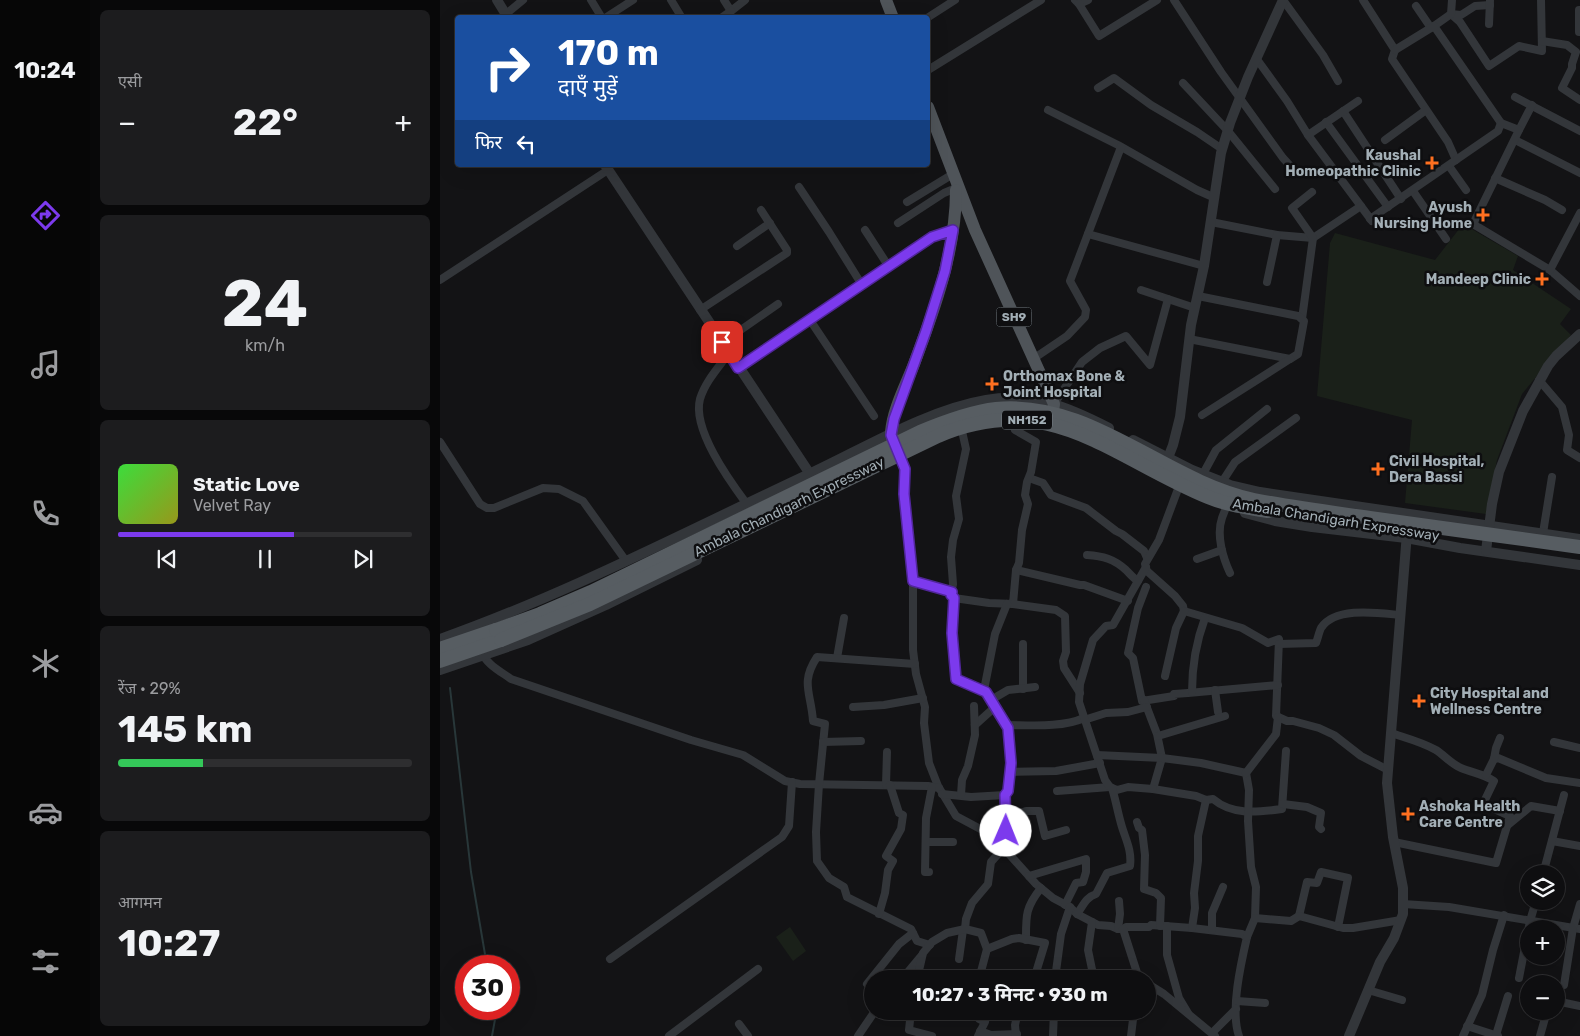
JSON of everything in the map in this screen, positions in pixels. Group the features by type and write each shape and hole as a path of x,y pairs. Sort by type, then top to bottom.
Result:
{"highway":[{"name":"Ambala Chandigarh Expressway","path":"440,661 591,592 920,432 954,418 994,409 1034,410 1083,423 1184,475 1216,489 1252,499 1580,547"},
{"name":"Ambala Chandigarh Expressway","path":"440,649 487,639 590,604 938,436 972,423 1003,419 1020,419 1047,423 1075,431 1202,494 1242,507 1580,557"}],"main road":[{"path":"886,0 892,15"},
{"name":"SH9","path":"930,113 955,182 975,230 1054,404"},
{"name":"SH9","path":"891,435 894,419 926,331 945,271 956,214 955,182"},
{"path":"1051,429 1054,404"},
{"path":"891,435 902,458"}],"street":[{"path":"497,0 506,15"},
{"path":"591,0 602,15"},
{"path":"609,15 633,0"},
{"path":"671,0 680,15"},
{"path":"724,0 731,11"},
{"path":"725,15 745,0"},
{"path":"930,16 955,0"},
{"path":"930,69 1041,0"},
{"path":"1088,0 1077,2 1099,36 1157,0"},
{"path":"1174,0 1240,98 1283,158 1295,171"},
{"path":"1159,479 1177,432 1180,417 1189,339 1204,266 1222,150 1256,58 1283,0 1323,55 1338,81"},
{"path":"1363,0 1395,50"},
{"path":"1451,14 1452,0"},
{"path":"1451,14 1460,22 1490,66 1519,46 1542,51 1541,0"},
{"path":"508,15 521,1"},
{"path":"1456,160 1448,142 1392,59 1395,50 1451,14 1461,14 1475,6 1490,2 1490,24"},
{"path":"1416,6 1460,61 1501,123 1519,130"},
{"path":"1578,10 1579,32"},
{"path":"1542,41 1567,45 1576,52 1572,68 1562,88 1580,100"},
{"path":"1256,58 1287,101 1308,135 1372,221 1498,131 1501,123"},
{"path":"1098,88 1114,78 1151,105 1197,132 1222,150"},
{"path":"1183,83 1228,131 1275,189"},
{"path":"1515,97 1580,131"},
{"path":"1308,135 1358,101"},
{"path":"1532,105 1473,224 1550,270 1580,296"},
{"path":"1048,110 1122,147 1197,190 1215,198"},
{"path":"1385,140 1426,110"},
{"path":"1343,111 1401,199"},
{"path":"1326,122 1388,208"},
{"path":"1515,140 1580,173"},
{"path":"1033,359 1067,336 1085,317 1086,310 1070,281 1122,147"},
{"path":"1448,166 1466,190"},
{"path":"440,280 607,167 738,368 810,474"},
{"path":"1495,178 1545,200 1562,210"},
{"path":"907,202 955,182"},
{"path":"898,223 944,193 955,182"},
{"path":"799,187 862,285"},
{"path":"1413,191 1446,239"},
{"path":"1202,415 1298,354 1304,321 1302,319 1313,238 1292,208 1312,192"},
{"path":"1211,222 1277,235 1313,238 1361,206"},
{"path":"700,310 786,253 787,250 761,210"},
{"path":"1550,270 1580,213"},
{"path":"737,246 770,224"},
{"path":"865,230 889,267"},
{"path":"738,368 932,237 953,230"},
{"path":"1088,234 1204,266"},
{"path":"1267,282 1277,235"},
{"path":"1141,290 1195,308"},
{"path":"1198,296 1298,316 1302,319"},
{"path":"1054,404 1082,362 1100,348 1126,336 1150,365 1168,299"},
{"path":"722,342 778,304"},
{"path":"810,320 874,416"},
{"path":"1486,551 1499,472 1523,411 1539,380 1556,356 1580,334"},
{"path":"1189,339 1290,359"},
{"path":"729,353 706,384 700,401 699,414 710,446 729,479 746,503"},
{"path":"1539,380 1562,407 1568,435 1567,450 1580,458"},
{"path":"440,670 546,598 891,435 950,410 986,400 1025,399 1074,410 1203,474 1222,482 1260,492 1580,539"},
{"path":"1203,474 1216,450 1267,409"},
{"path":"1222,482 1235,462 1296,418"},
{"path":"440,639 528,640 613,602 785,517 846,484 902,458 962,431 1005,424 1051,429 1066,433 1178,489 1226,507 1275,521 1406,538 1580,565"},
{"path":"984,690 995,634 1010,604 1019,563 1022,530 1028,504 1025,495 1036,442 1015,430"},
{"path":"959,959 966,919 972,903 988,884 991,862 1004,845 1005,795 1008,791 1010,772 1010,741 1006,725 984,690 956,679 952,633 953,540 959,519 956,496 966,449 962,431"},
{"path":"440,442 480,504 487,508 494,508 544,488 559,489 583,501 626,561"},
{"path":"902,458 905,469 904,494 913,581 914,664 925,708 924,723 929,763 938,790 956,816 1002,840 1009,854 1040,888 1077,914 1092,922 1120,929 1126,927 1164,926 1212,930 1242,934 1247,937"},
{"path":"835,461 846,484"},
{"path":"1543,533 1552,477"},
{"path":"1028,478 1043,483 1051,495 1086,508 1144,551 1148,558"},
{"path":"1178,489 1159,540 1148,558 1146,567 1128,601 1114,625 1106,626 1094,640 1080,684 1079,702 1105,780 1116,790 1128,787 1196,796 1206,800 1213,799 1218,804 1249,813 1282,809 1286,751"},
{"path":"1226,507 1221,520 1222,550 1230,573"},
{"path":"1349,1036 1380,962 1394,938 1403,914 1402,888 1386,783 1406,538 1410,515"},
{"path":"1197,559 1222,550"},
{"path":"1087,555 1102,556 1115,561 1138,581"},
{"path":"1146,567 1147,571 1175,596 1184,611 1176,628 1165,676"},
{"path":"1016,570 1080,585 1084,584 1128,601"},
{"path":"913,581 953,595 989,603 1056,610 1065,616 1066,652 1063,661 1064,668 1080,693"},
{"path":"1146,587 1138,608 1128,653 1133,658 1142,701 1146,704 1158,736 1162,758 1153,789"},
{"path":"1184,611 1242,628 1268,643 1279,639 1276,734 1246,774 1249,790 1251,867 1256,888 1255,918 1247,937 1236,1005 1236,1029 1239,1036"},
{"path":"1279,644 1316,643 1322,627 1339,615 1371,613 1400,615"},
{"path":"837,658 844,618"},
{"path":"1192,692 1196,642 1205,618"},
{"path":"487,639 490,664 512,679 691,740 743,755 785,780 819,784 888,785 938,790 971,797 1005,795"},
{"path":"1022,689 1023,644"},
{"path":"914,664 817,657 809,669 807,683 813,720 825,724 816,832 817,861 829,878 844,887 847,898 911,929 917,941 930,945"},
{"path":"1006,725 1059,725 1106,713 1128,712 1146,704 1174,696 1174,694 1278,685"},
{"path":"975,725 993,703 1008,690 1035,687"},
{"path":"1158,736 1222,714 1215,690"},
{"path":"853,707 884,705 923,698"},
{"path":"961,795 962,780 968,766 975,735 974,706"},
{"path":"1278,717 1334,734 1361,756 1388,770"},
{"path":"1391,733 1436,750 1447,760 1461,768 1486,775 1494,781 1484,804 1510,816 1496,863 1394,842"},
{"path":"1486,775 1494,759 1500,738"},
{"path":"823,742 861,741"},
{"path":"1554,742 1580,748"},
{"path":"879,914 885,894 888,870 893,861 886,856 901,829 903,815 899,813 888,785 887,752"},
{"path":"1010,772 1056,771 1098,759 1162,758 1201,763 1246,774"},
{"path":"1494,759 1498,758 1546,778 1580,783"},
{"path":"610,959 782,837 789,826 792,782"},
{"path":"1056,791 1111,787"},
{"path":"1077,914 1087,899 1096,894 1107,873 1130,866 1131,853 1111,787"},
{"path":"929,872 924,872 926,818 938,790"},
{"path":"1545,865 1564,795"},
{"path":"1192,928 1195,908 1194,893 1198,861 1198,836 1206,800"},
{"path":"1283,804 1307,807 1321,812 1319,827 1321,829"},
{"path":"1508,825 1531,806 1560,810"},
{"path":"1006,818 1026,811 1039,811 1045,836 1066,830"},
{"path":"1137,822 1138,828 1142,830 1145,855 1144,889 1156,893 1162,898 1166,955 1179,998 1188,1012"},
{"path":"1552,841 1580,846"},
{"path":"926,842 953,842"},
{"path":"1029,876 1086,859 1086,872 1083,882 1076,883 1067,906 1056,970"},
{"path":"1255,918 1291,921 1299,916 1307,882 1317,883 1321,872 1348,878 1338,926"},
{"path":"1212,930 1212,913 1224,887"},
{"path":"1026,940 1026,917 1030,902 1040,888"},
{"path":"1119,901 1120,929 1136,970"},
{"path":"1403,904 1449,907 1530,920 1533,910"},
{"path":"1565,981 1577,928 1580,904"},
{"path":"1463,1036 1482,994 1504,915"},
{"path":"1299,916 1354,928 1401,920"},
{"path":"1092,922 1088,950 1092,970"},
{"path":"909,970 930,945 947,933 964,930 981,933 987,949 982,970"},
{"path":"878,970 899,944 913,933"},
{"path":"987,949 1019,938 1045,943 1037,970"},
{"path":"919,970 923,953"},
{"path":"670,1036 758,969"},
{"path":"1156,989 1188,1012 1213,1035 1236,1005 1265,1003"},
{"path":"1368,990 1402,1000"},
{"path":"1467,1026 1497,1036 1508,996"},
{"path":"1565,1002 1580,1006"},
{"path":"858,1036 869,1020"},
{"path":"910,1020 909,1030 932,1036"},
{"path":"982,1020 985,1022 979,1034 991,1035 1016,1035 1016,1020"},
{"path":"1053,1036 1054,1020"},
{"path":"1130,1036 1133,1020"},
{"path":"1540,1036 1544,1020"},
{"path":"740,1024 748,1036"}],"shaded area":[{"path":"1463,224 1518,256 1513,270 1571,309 1560,324 1571,335 1522,394 1497,460 1486,514 1405,503 1412,420 1317,396 1330,243 1335,233 1435,260"},
{"path":"790,927 806,951 793,961 776,937"}],"waterway":[{"path":"450,688 471,872 485,955"},
{"path":"492,1036 495,1020"}],"place":[{"name":"Kaushal Homeopathic Clinic","path":"1432,163"},
{"name":"Ayush Nursing Home","path":"1483,215"},
{"name":"Mandeep Clinic","path":"1542,279"},
{"name":"Orthomax Bone & Joint Hospital","path":"992,384"},
{"name":"Civil Hospital, Dera Bassi","path":"1378,469"},
{"name":"City Hospital and Wellness Centre","path":"1419,701"},
{"name":"Ashoka Health Care Centre","path":"1408,814"}],"route":[{"path":"722,342 738,368 932,237 953,230 945,271 926,331 894,419 891,435 905,469 904,494 913,581 952,592 951,595 954,598 952,633 956,679 986,692 1008,728 1011,763 1008,791 1005,795 1006,831"}]}
